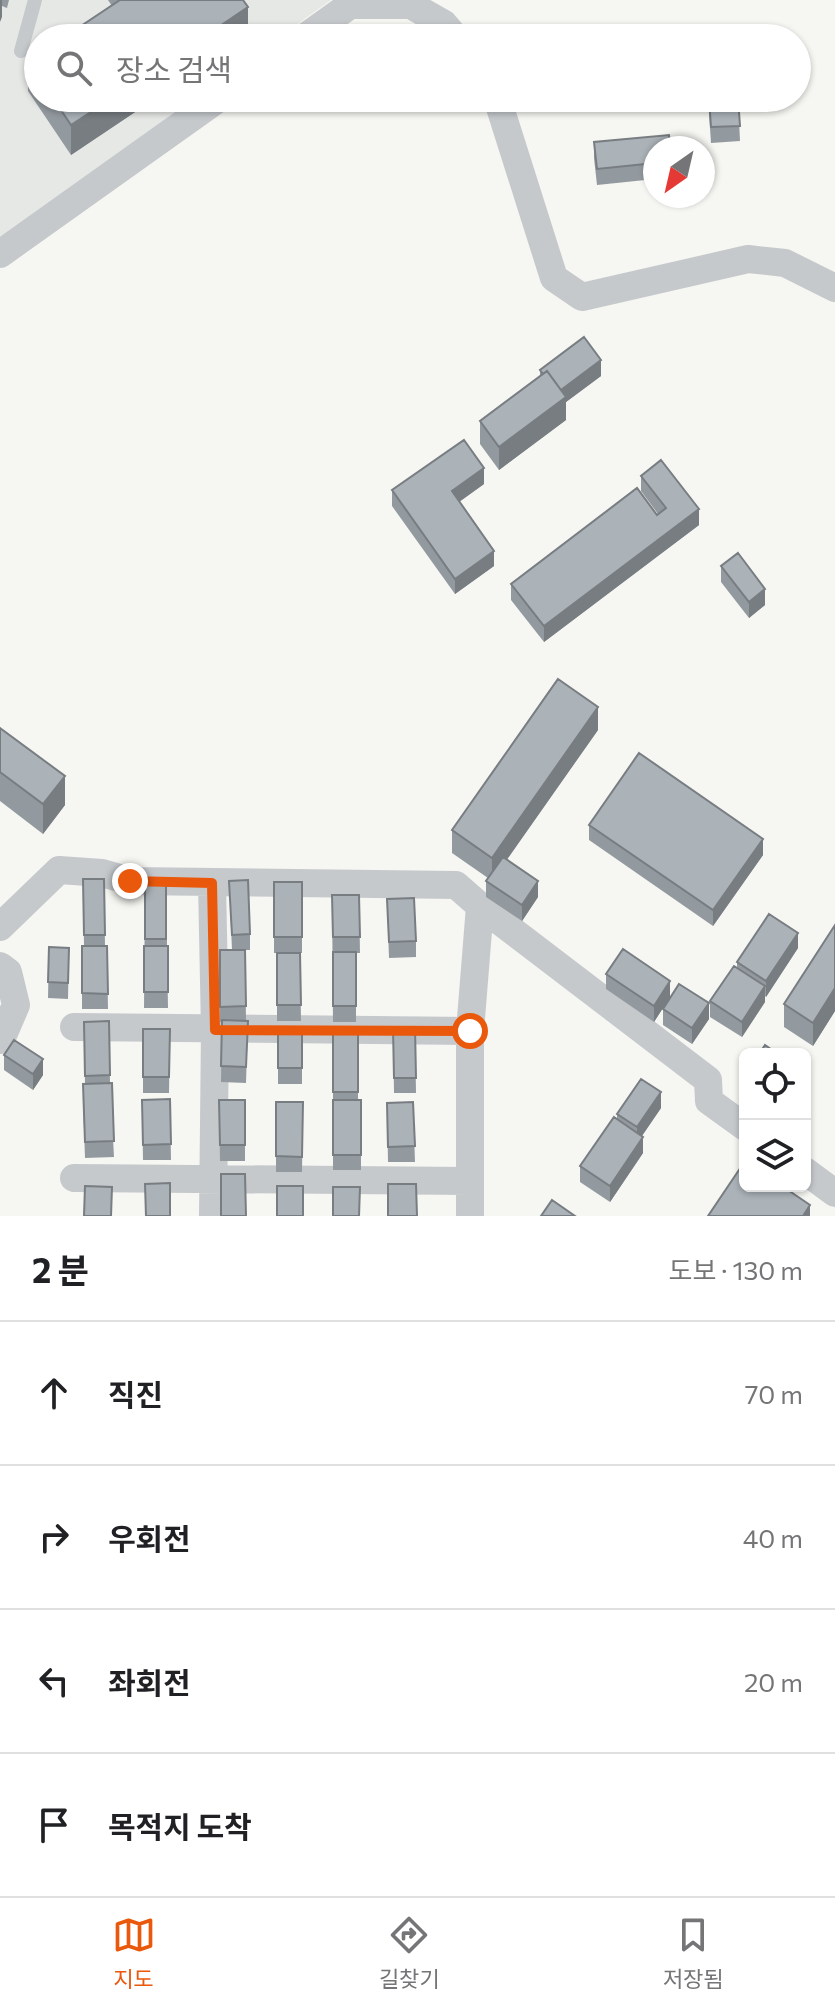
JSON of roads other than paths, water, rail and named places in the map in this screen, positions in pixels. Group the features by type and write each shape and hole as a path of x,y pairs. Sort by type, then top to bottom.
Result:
{"street":[{"path":"324,24 350,5 411,5 444,24"},
{"path":"0,254 199,112"},
{"path":"501,112 554,278 582,297 748,259 785,263 835,288"},
{"path":"0,927 59,870 102,873 130,881 456,885 708,1080 709,1101 739,1123"},
{"path":"212,883 215,1030 213,1216"},
{"path":"470,1216 470,1031 480,906"},
{"path":"0,966 8,972 16,1005 1,1041"},
{"path":"74,1027 470,1031"},
{"path":"811,1175 835,1193"},
{"path":"74,1178 469,1181"}],"lane":[{"path":"28,24 35,0"},
{"path":"21,51 24,40"}]}
